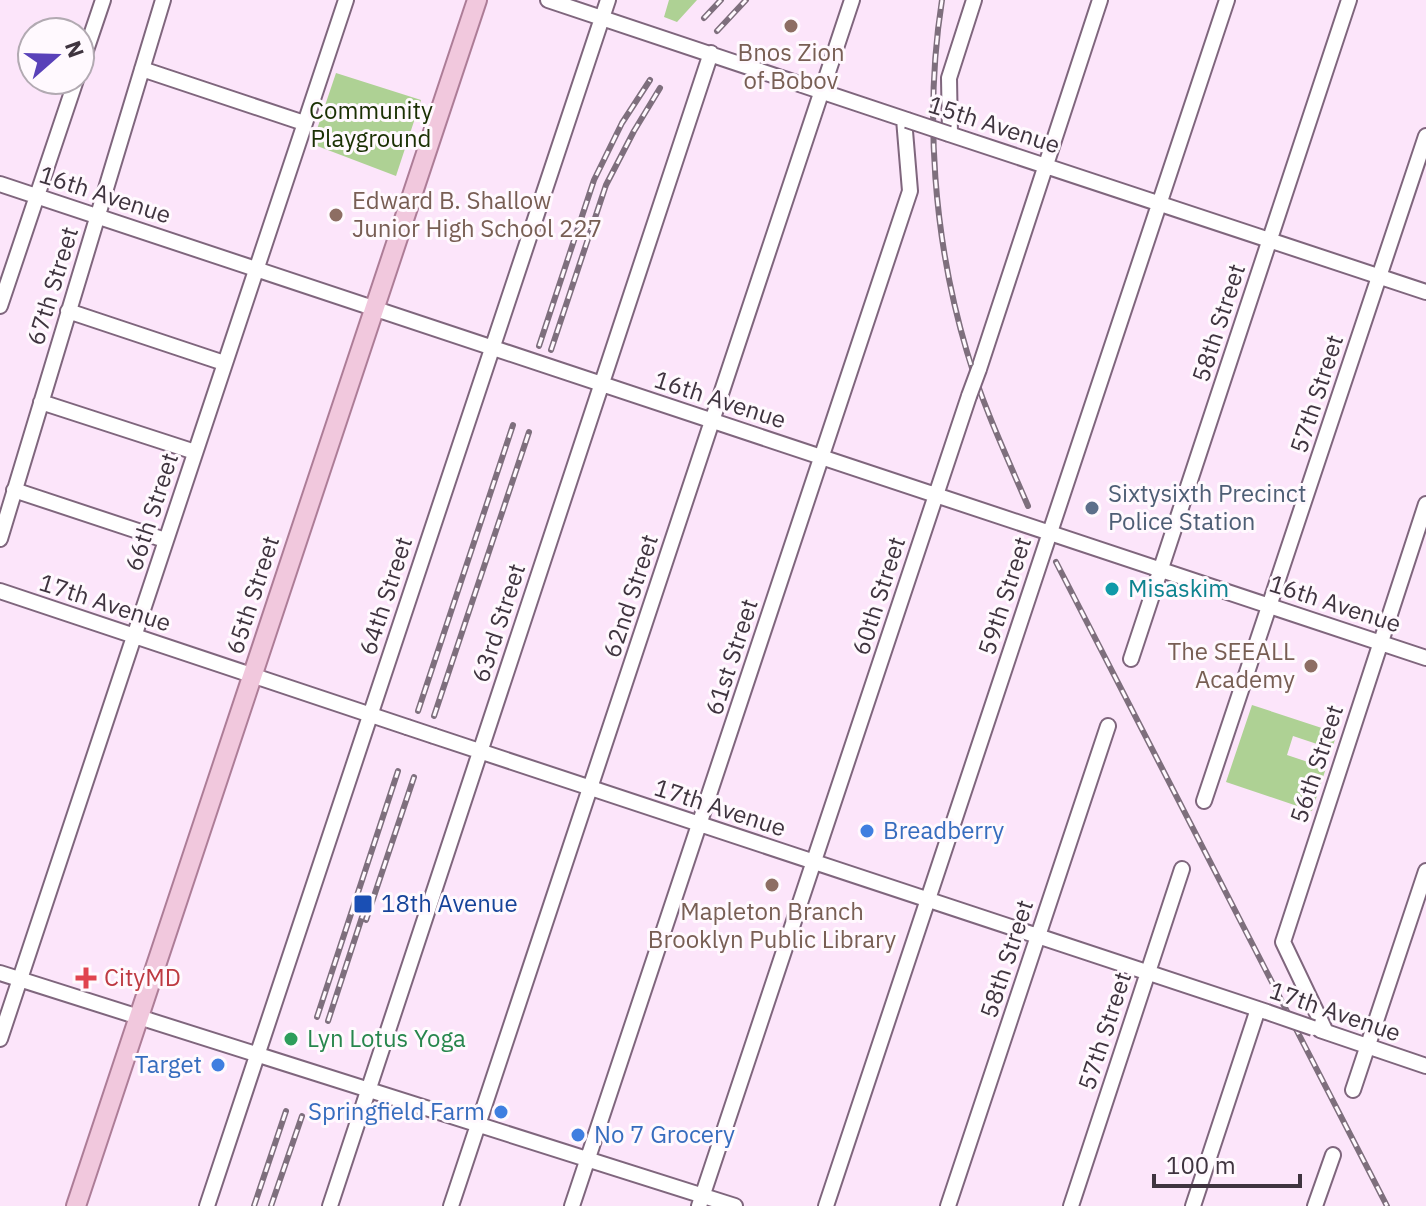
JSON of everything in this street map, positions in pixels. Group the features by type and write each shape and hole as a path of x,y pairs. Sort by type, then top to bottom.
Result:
{"main road":[{"name":"65th Street","path":"76,1206 477,0"}],"street":[{"path":"96,21 103,0"},
{"name":"67th Street","path":"0,539 163,0"},
{"name":"66th Street","path":"0,1039 346,0"},
{"name":"15th Avenue","path":"548,0 1426,292"},
{"name":"64th Street","path":"207,1206 608,0"},
{"name":"62nd Street","path":"451,1206 852,0"},
{"path":"950,134 949,78 974,0"},
{"name":"60th Street","path":"701,1201 1100,0"},
{"name":"59th Street","path":"826,1206 1227,0"},
{"name":"58th Street","path":"1131,659 1349,0"},
{"name":"63rd Street","path":"330,1206 711,53"},
{"path":"142,69 304,123"},
{"path":"0,306 71,96"},
{"name":"61st Street","path":"572,1206 910,191 906,120"},
{"name":"57th Street","path":"1204,801 1426,136"},
{"name":"16th Avenue","path":"0,184 1426,658"},
{"path":"68,311 224,363"},
{"path":"41,402 195,452"},
{"path":"14,490 165,540"},
{"name":"56th Street","path":"1319,1030 1283,942 1426,504"},
{"name":"17th Avenue","path":"0,591 1426,1066"},
{"name":"58th Street","path":"948,1206 1108,726"},
{"name":"57th Street","path":"1071,1206 1182,869"},
{"path":"1353,1090 1426,871"},
{"path":"0,973 588,1160 701,1201 735,1206"},
{"path":"1193,1206 1263,1011"},
{"path":"1315,1206 1333,1155"}],"green space":[{"path":"669,0 697,0 677,22 664,17"},
{"name":"Community Playground","path":"336,73 421,100 396,176 312,144"},
{"path":"1252,705 1337,733 1332,749 1293,736 1287,755 1326,768 1312,811 1226,782"}],"railway":[{"path":"704,18 721,0"},
{"path":"717,31 746,0"},
{"path":"942,0 933,133 935,178 947,266 973,372 1028,506"},
{"path":"539,346 594,180 622,123 650,80"},
{"path":"551,350 606,185 660,88"},
{"path":"418,711 513,425"},
{"path":"434,716 529,432"},
{"path":"1056,562 1387,1206"},
{"path":"317,1017 398,771"},
{"path":"366,920 414,777"},
{"path":"328,1021 365,908"},
{"path":"254,1206 286,1111"},
{"path":"271,1206 302,1116"}],"place":[{"name":"Bnos Zion of Bobov","path":"791,26"},
{"name":"Edward B. Shallow Junior High School 227","path":"336,215"},
{"name":"Sixtysixth Precinct Police Station","path":"1092,508"},
{"name":"Misaskim","path":"1112,589"},
{"name":"The SEEALL Academy","path":"1311,666"},
{"name":"Breadberry","path":"867,831"},
{"name":"Mapleton Branch Brooklyn Public Library","path":"772,885"},
{"name":"18th Avenue","path":"363,904"},
{"name":"CityMD","path":"86,978"},
{"name":"Lyn Lotus Yoga","path":"291,1039"},
{"name":"Target","path":"218,1065"},
{"name":"Springfield Farm","path":"501,1112"},
{"name":"No 7 Grocery","path":"578,1135"}]}
